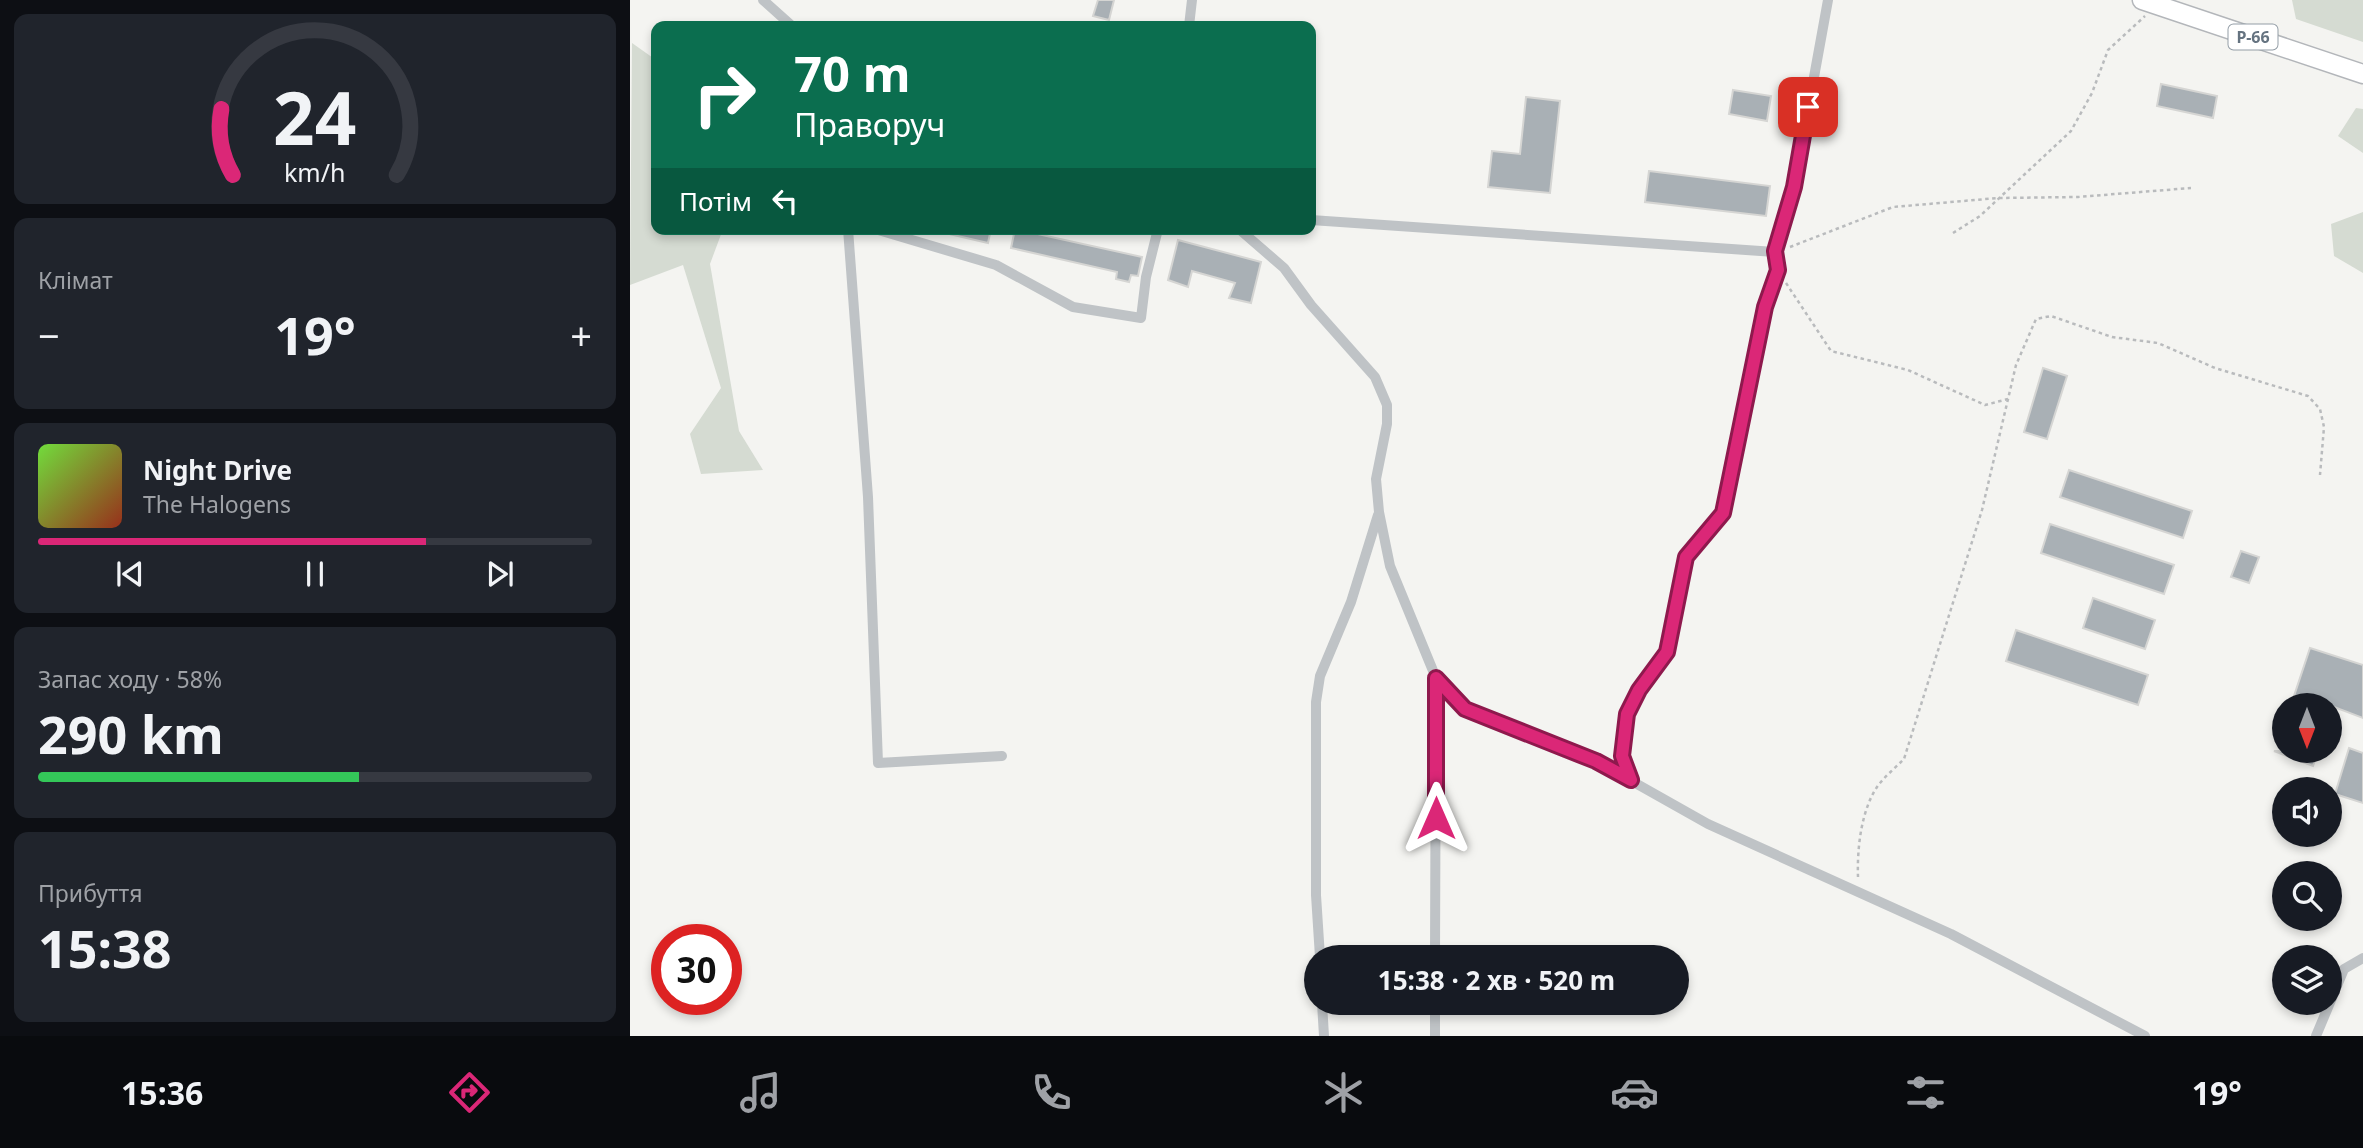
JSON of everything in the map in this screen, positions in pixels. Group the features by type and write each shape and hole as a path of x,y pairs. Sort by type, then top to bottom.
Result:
{"main road":[{"name":"Р-66","path":"2151,3 2363,74"}],"street":[{"path":"763,0 786,21"},
{"path":"1190,21 1192,0"},
{"path":"1631,780 1622,756 1627,714 1639,690 1667,652 1686,557 1723,513 1765,307 1778,270 1775,251 1794,187 1828,0"},
{"path":"1316,220 1775,251"},
{"path":"848,235 868,497 878,763 1002,756"},
{"path":"895,235 996,265 1073,307 1141,317 1146,277 1156,235"},
{"path":"1245,235 1284,268 1311,304 1375,377 1387,405 1387,424 1376,479 1378,512 1390,566 1436,678 1465,709 1596,761 1708,824 1951,934 2145,1036"},
{"path":"1319,945 1316,895 1316,702 1320,676 1351,602 1378,512"},
{"path":"1435,945 1436,678"},
{"path":"2316,1036 2344,969 2363,958"},
{"path":"1323,1015 1324,1036"},
{"path":"1435,1015 1435,1036"}],"path":[{"path":"1953,233 1980,216 2071,131 2092,93 2108,50 2151,3"},
{"path":"1775,251 1815,239 1852,221 1893,207 1998,198 2078,197 2191,188"},
{"path":"1778,270 1831,351 1908,370 1985,405 2008,399"},
{"path":"1858,894 1857,860 1863,822 1876,787 1904,759 1982,510 2016,365 2036,319 2051,316 2112,337 2158,343 2215,368 2308,396 2320,409 2324,426 2320,475"}],"shaded area":[{"path":"2292,0 2363,0 2363,42 2296,19"},
{"path":"632,43 651,56 651,235 721,235 710,264 739,431 763,470 701,474 690,434 721,388 683,265 630,285"},
{"path":"2356,108 2363,109 2363,153 2338,136"},
{"path":"2363,212 2363,273 2334,256 2331,224"}],"building":[{"path":"1098,0 1114,0 1109,20 1093,16"},
{"path":"2161,84 2217,96 2213,118 2157,106"},
{"path":"1733,90 1771,96 1767,121 1729,114"},
{"path":"1526,97 1560,101 1550,193 1488,187 1492,151 1520,154"},
{"path":"1649,171 1770,186 1766,216 1645,202"},
{"path":"953,235 990,235 988,243"},
{"path":"1014,235 1042,235 1142,257 1138,276 1131,275 1129,282 1116,279 1117,272 1011,248"},
{"path":"1178,240 1261,262 1251,303 1229,298 1235,283 1192,271 1188,287 1168,280"},
{"path":"2043,368 2067,376 2047,439 2024,432"},
{"path":"2069,470 2192,511 2183,538 2060,497"},
{"path":"2050,524 2174,565 2164,594 2041,553"},
{"path":"2241,551 2259,557 2249,583 2231,577"},
{"path":"2093,598 2155,620 2145,649 2083,628"},
{"path":"2016,630 2148,675 2138,705 2006,661"},
{"path":"2310,648 2363,665 2363,718 2342,710 2342,693 2295,693"},
{"path":"2349,748 2363,753 2363,803 2342,796 2340,777"}],"route":[{"path":"1436,818 1436,678 1465,709 1526,731 1596,761 1631,780 1622,756 1627,714 1639,690 1667,652 1686,557 1723,513 1765,307 1778,270 1775,251 1794,187 1808,107"}]}
